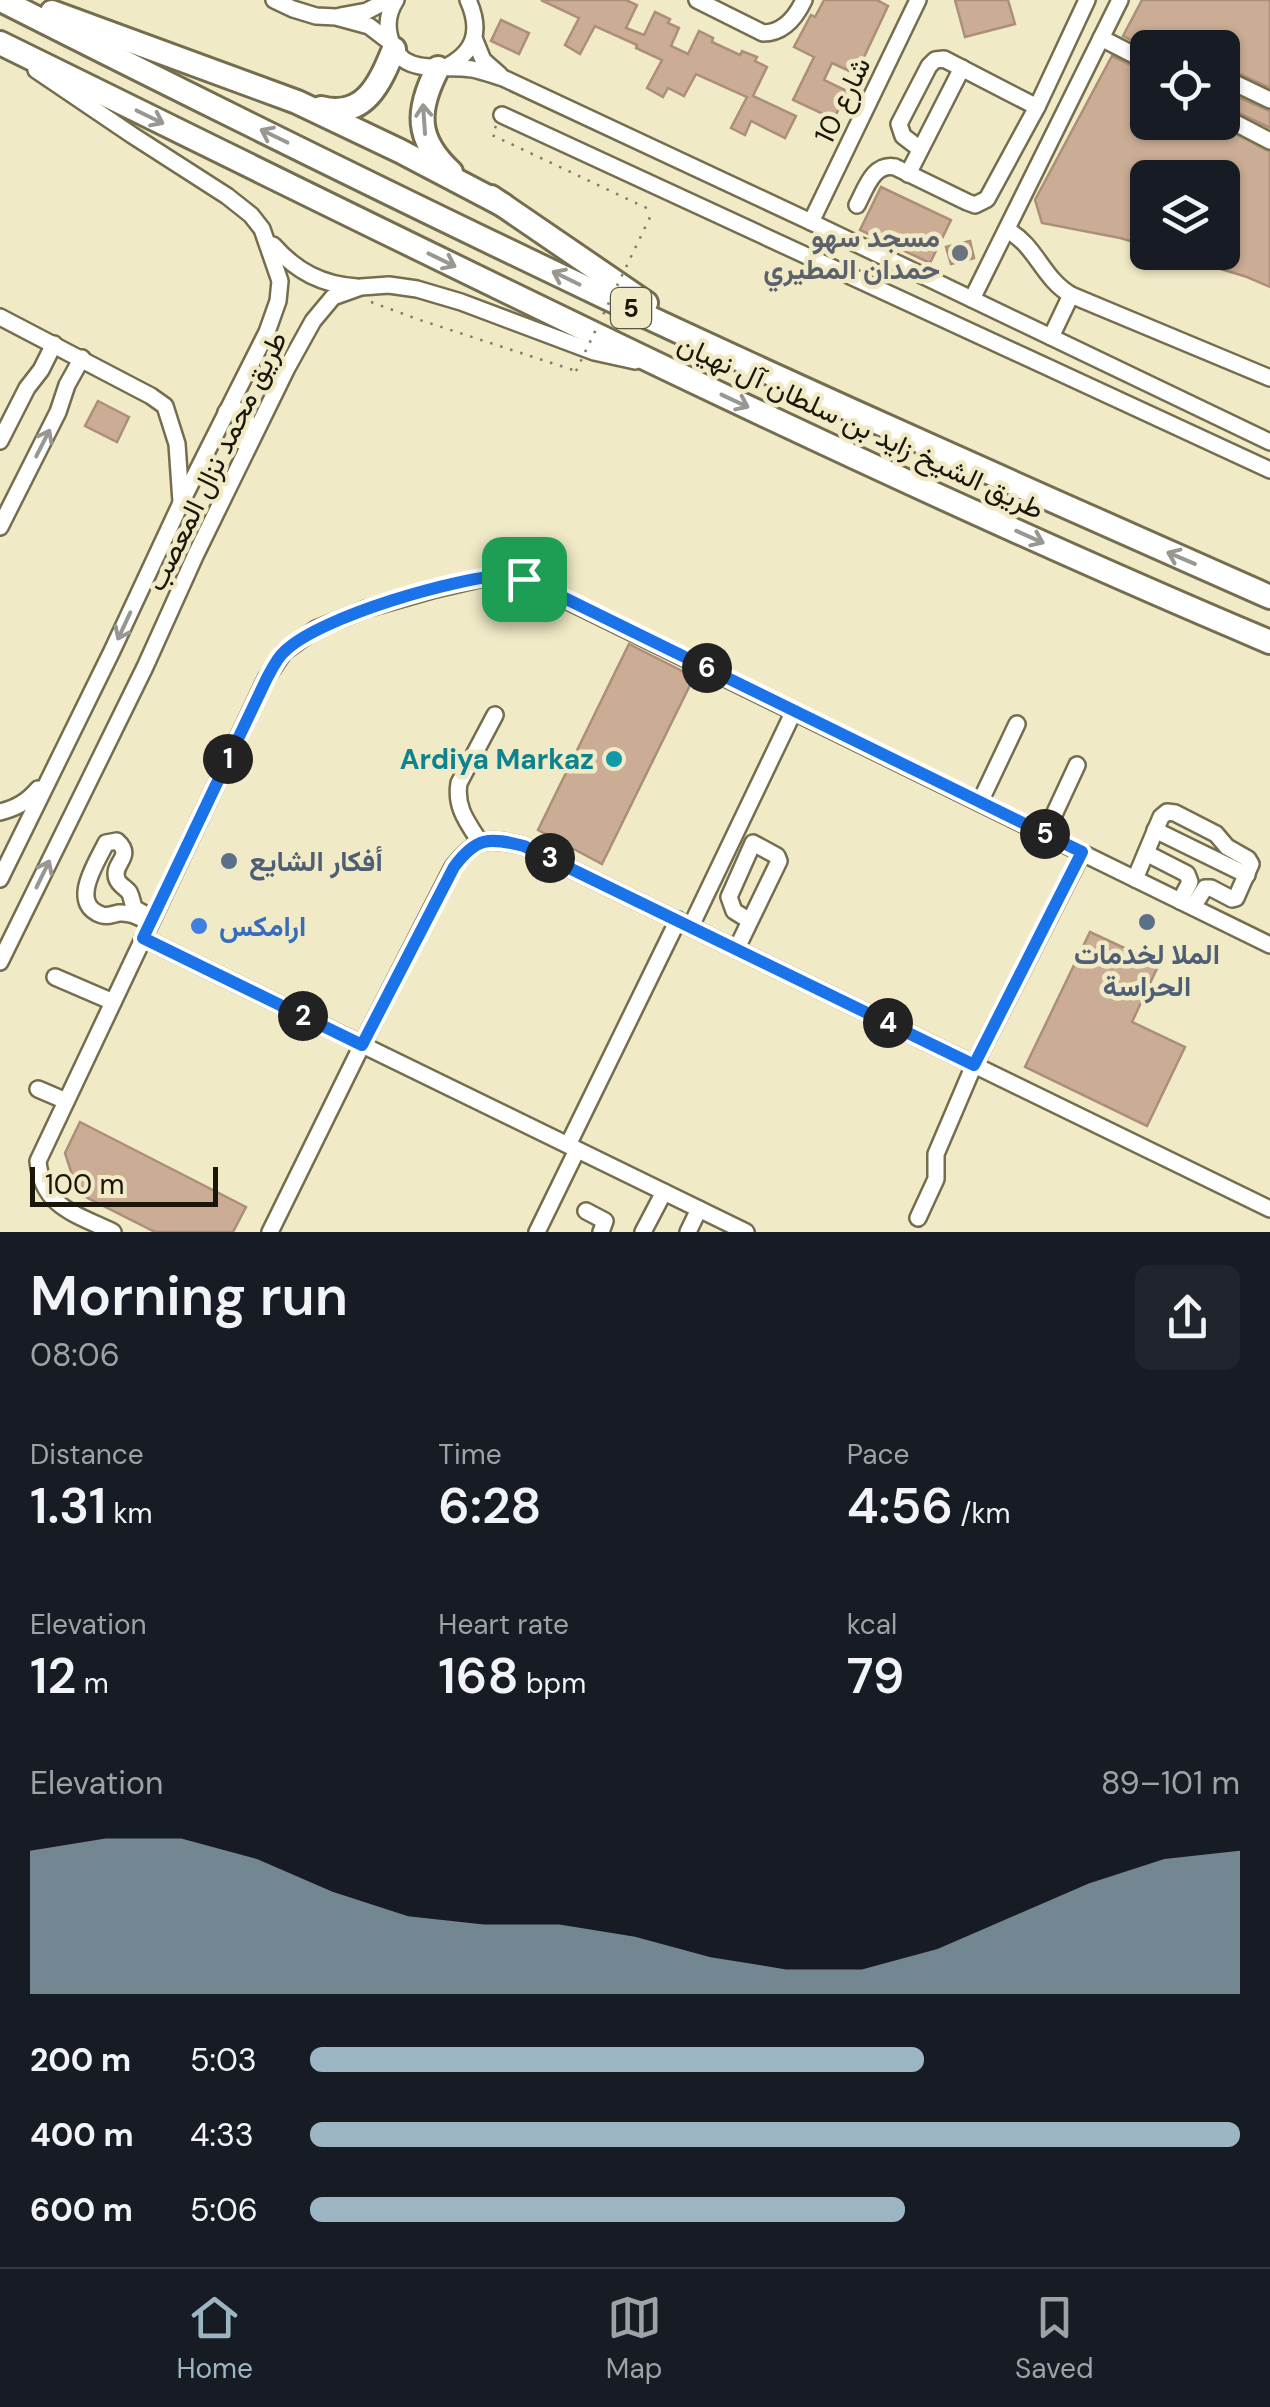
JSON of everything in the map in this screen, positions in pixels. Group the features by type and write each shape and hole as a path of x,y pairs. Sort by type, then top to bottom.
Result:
{"highway":[{"name":"طريق الشيخ زايد بن سلطان آل نهيان","path":"1,0 355,176 698,339 1270,597"},
{"path":"22,0 297,102 503,205"},
{"name":"طريق الشيخ زايد بن سلطان آل نهيان","path":"0,44 664,368 1018,532 1270,642"},
{"path":"297,102 328,110 353,108 379,82 392,45"},
{"path":"441,68 424,97 422,112 427,142 436,157 451,172 698,339"},
{"path":"1217,620 1270,650"}],"street":[{"path":"274,0 316,16 369,26 412,65 428,70 473,69 503,78 1270,442"},
{"path":"336,17 367,11 388,0"},
{"path":"392,45 387,24 396,0"},
{"path":"441,68 458,62 474,38 477,8 468,0"},
{"path":"696,0 763,33 773,33 790,22 804,0"},
{"name":"شارع 10","path":"812,222 918,0"},
{"path":"858,205 880,167 895,167 967,202 982,203 987,199 1087,0"},
{"path":"972,299 1120,0"},
{"path":"474,38 483,60 503,78"},
{"path":"1101,38 1130,53"},
{"name":"طريق محمد نزال المعصب","path":"0,44 251,215 262,230 280,281 268,332 0,879"},
{"path":"920,149 902,136 900,120 932,62 944,59 1037,106"},
{"path":"908,174 962,68"},
{"path":"1240,86 1270,100"},
{"path":"502,115 1270,470"},
{"path":"1240,125 1270,140"},
{"path":"1022,135 1047,148"},
{"path":"262,230 287,261 322,281 354,290 389,285 417,289 594,352 664,368"},
{"path":"1006,230 1026,243 1051,280 1071,294 1270,378"},
{"name":"طريق محمد نزال المعصب","path":"0,962 312,321 333,297 354,290"},
{"path":"1051,337 1071,294"},
{"path":"0,317 165,406 177,444 181,503"},
{"path":"997,344 1010,318"},
{"path":"0,441 54,344"},
{"path":"0,527 82,358"},
{"path":"33,381 51,382 63,396"},
{"path":"196,554 213,498 247,427 246,414 241,410 226,412"},
{"path":"113,1232 68,1211 50,1197 40,1180 38,1161 267,678 284,652 316,629 436,588 509,575 538,585 1270,945"},
{"path":"537,1232 573,1147 684,923 736,834 794,711"},
{"path":"480,842 460,812 457,795 459,783 494,714"},
{"path":"980,802 1017,724"},
{"path":"1044,834 1077,766"},
{"path":"0,812 30,799 51,775"},
{"path":"1135,878 1163,814 1171,812 1216,834 1227,847 1248,859 1252,866 1236,898 1205,888 1187,904"},
{"path":"1156,830 1248,876"},
{"path":"736,834 779,860 736,948"},
{"path":"148,926 134,908 130,893 117,879 124,850 117,840 110,840 86,886 90,907 101,914 135,915 148,926 362,1045 746,1232"},
{"path":"270,1232 454,867 467,849 493,840 524,846 1270,1209"},
{"path":"750,921 734,911 729,897 754,843"},
{"path":"918,1218 936,1179 936,1154 974,1065 1082,852"},
{"path":"1146,853 1187,874 1187,904"},
{"path":"55,977 112,1002"},
{"path":"38,1089 66,1101"},
{"path":"643,1232 664,1192"},
{"path":"688,1232 700,1209"},
{"path":"586,1210 603,1219 601,1232"}],"path":[{"path":"354,290 420,320 576,372 653,211 492,135"}],"building":[{"path":"541,0 626,0 637,5 626,28 644,35 655,12 679,28 671,46 688,54 699,31 740,55 742,51 757,57 755,61 767,67 753,96 796,116 785,138 751,121 745,135 731,128 747,97 696,74 684,96 668,88 663,97 647,88 662,60 595,26 580,54 565,45 579,18"},
{"path":"824,0 877,0 888,6 856,74 832,63 824,80 847,91 834,119 793,100 814,57 794,47"},
{"path":"955,0 1008,0 1015,24 965,37"},
{"path":"1142,0 1270,0 1270,88 1240,74 1240,30 1130,30 1130,40 1123,36"},
{"path":"501,20 529,33 519,54 491,41"},
{"path":"1112,56 1130,64 1130,140 1240,140 1240,136 1270,152 1270,287 1224,270 1240,270 1240,160 1130,160 1130,241 1042,223 1035,200"},
{"path":"1240,98 1270,111 1270,128 1240,114"},
{"path":"881,187 951,220 930,263 860,230"},
{"name":"مسجد سهو حمدان المطيري","path":"970,241 974,258 951,264 946,247"},
{"path":"98,401 129,417 117,442 85,426"},
{"name":"Ardiya Markaz","path":"629,644 694,677 602,864 538,830"},
{"path":"1090,932 1159,964 1132,1022 1185,1047 1147,1126 1025,1067"},
{"path":"80,1122 246,1207 233,1232 155,1232 78,1193 65,1153"}],"place":[{"name":"مسجد سهو حمدان المطيري","path":"960,253"},
{"name":"Ardiya Markaz","path":"614,759"},
{"name":"أفكار الشايع","path":"229,861"},
{"name":"الملا لخدمات الحراسة","path":"1147,922"},
{"name":"ارامكس","path":"199,926"}],"route":[{"path":"492,576 524,579 1082,852 974,1065 524,846 505,841 480,842 467,849 454,867 362,1045 143,938 267,678 284,652 316,629 366,609 492,576"}]}
